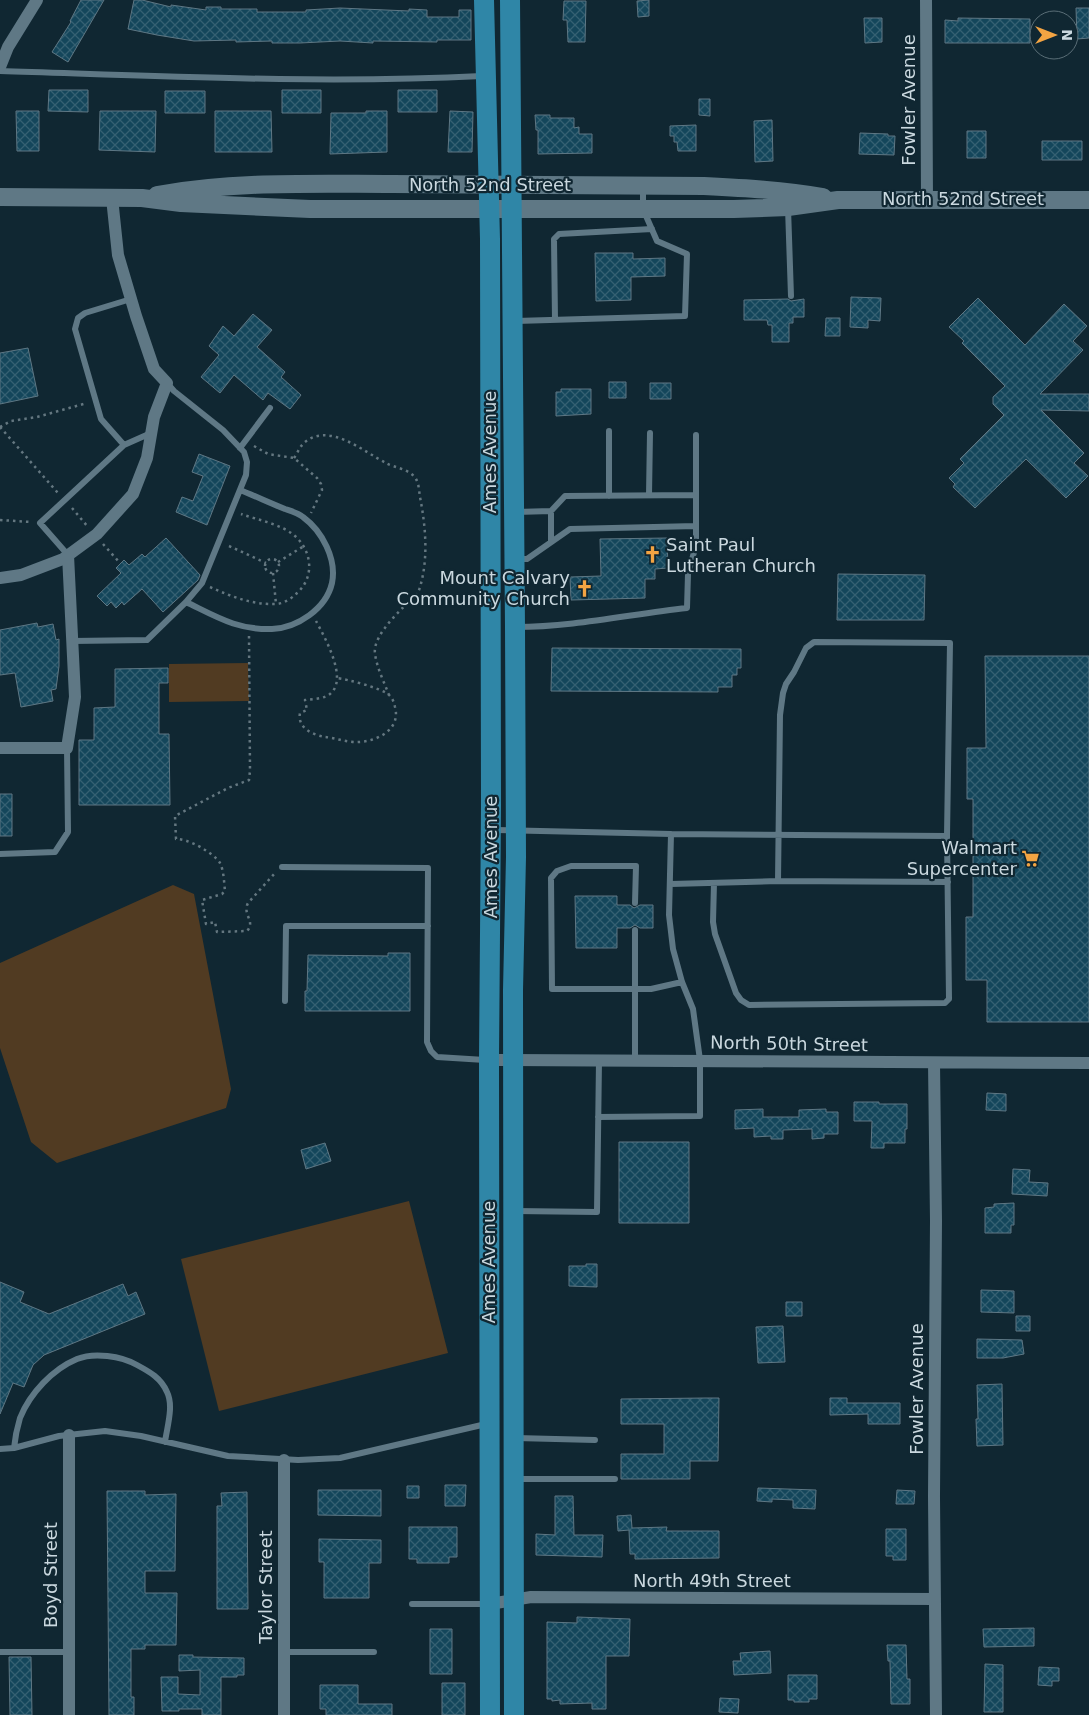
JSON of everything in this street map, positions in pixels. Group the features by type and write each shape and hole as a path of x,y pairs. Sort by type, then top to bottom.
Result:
{"main road":[{"name":"Ames Avenue","path":"484,0 488,185 505,524 514,559 514,1715"},
{"name":"Ames Avenue","path":"490,1715 489,1060 491,830 513,322 510,0"},
{"name":"North 52nd Street","path":"142,198 190,189 235,186 372,184 704,186 795,192 838,200"},
{"name":"North 52nd Street","path":"0,197 142,198 181,203 310,210 734,209 788,207 838,200 1089,200"}],"street":[{"path":"0,67 8,47 37,0"},
{"name":"Fowler Avenue","path":"926,0 927,199"},
{"path":"0,578 21,575 63,558 97,534 133,494 147,458 154,417 167,383 154,369 131,299 118,255 112,198"},
{"path":"0,748 66,748 75,697 68,555"},
{"name":"North 50th Street","path":"489,1060 1089,1063"},
{"name":"Fowler Avenue","path":"934,1063 936,1220 934,1599 936,1715"},
{"name":"Boyd Street","path":"68,1715 69,1435"},
{"name":"Taylor Street","path":"284,1460 284,1715"},
{"name":"North 49th Street","path":"490,1604 531,1598 934,1599"}],"lane":[{"path":"0,71 210,78 400,80 486,75"},
{"path":"513,322 685,316 687,254 657,241 643,209 643,186"},
{"path":"788,207 791,296"},
{"path":"555,320 554,239 559,234 652,229"},
{"path":"124,445 101,419 75,329 78,318 85,313 131,299"},
{"path":"72,641 147,640 186,602 202,583 246,475 247,462 244,452 223,430 174,391 167,383"},
{"path":"240,448 270,408"},
{"path":"609,431 609,496"},
{"path":"68,555 40,523 124,445 151,433"},
{"path":"649,495 650,433"},
{"path":"515,627 542,627 688,608 688,574 696,545 696,435"},
{"path":"186,602 231,624 273,629 289,626 306,618 322,604 332,584 332,566 329,551 317,530 302,516 240,490"},
{"path":"505,524 551,511 565,496 696,495"},
{"path":"551,511 551,541"},
{"path":"514,559 527,559 570,529 696,526"},
{"path":"714,883 715,934 736,993 748,1005 938,1004 945,1003 949,999 947,836 950,642 814,642 806,648 786,684 780,715 778,881"},
{"path":"0,854 55,852 68,832 66,748"},
{"path":"491,830 671,834 947,836"},
{"path":"598,1117 700,1116 700,1060 693,1009 682,982 673,949 669,915 671,834"},
{"path":"635,903 636,866 571,866 557,870 551,878 552,989 651,989 682,982"},
{"path":"282,867 428,868 427,1042 431,1051 437,1057 489,1060"},
{"path":"671,884 778,881 948,882"},
{"path":"285,1001 286,926 428,926"},
{"path":"635,930 635,1061"},
{"path":"514,1211 597,1212 599,1061"},
{"path":"14,1448 21,1417 33,1395 46,1381 62,1367 79,1358 101,1356 128,1360 156,1376 168,1394 170,1412 165,1442"},
{"path":"0,1449 14,1448 69,1435 105,1431 141,1436 228,1456 284,1460 340,1458 490,1423"},
{"path":"514,1438 596,1440"},
{"path":"514,1479 615,1480"},
{"path":"412,1604 490,1604"},
{"path":"0,1652 69,1652"},
{"path":"284,1652 374,1652"}],"path":[{"path":"0,427 11,421 37,417 96,400"},
{"path":"294,458 302,445 311,438 322,436 339,437 386,464 409,472 416,479 423,509 425,556 420,587 418,592 388,625 377,640 374,648 376,662 393,701 396,715 392,727 373,740 358,742 311,734 301,722 300,715 302,711 307,710 305,700 324,697 333,691 336,686 336,663 312,613"},
{"path":"245,440 268,454 294,458 321,484 320,496 307,521"},
{"path":"202,583 232,598 276,604 283,603 293,597 303,588 309,576 308,554 304,546 293,534 232,510"},
{"path":"0,520 40,523"},
{"path":"219,542 266,563"},
{"path":"278,562 304,546"},
{"path":"266,563 272,559 278,562"},
{"path":"273,573 278,569 278,562"},
{"path":"266,563 267,571 273,573"},
{"path":"273,573 276,604"},
{"path":"249,627 249,780 228,788 176,816 176,839 187,840 216,858 220,864 225,891 222,894 202,900 206,924 215,922 217,932 247,931 250,928 251,922 245,908 282,867"},
{"path":"336,678 378,689 389,695"}],"shaded area":[{"path":"248,663 249,701 169,702 169,664"},
{"path":"173,885 194,894 231,1089 226,1108 57,1163 31,1142 0,1048 0,963"},
{"path":"409,1201 448,1353 219,1411 181,1259"}],"building":[{"path":"81,0 104,0 68,62 52,52 71,22"},
{"path":"134,0 171,7 171,5 206,10 206,7 257,9 257,12 306,12 306,10 340,8 409,11 409,9 427,10 427,17 459,17 459,10 471,10 471,40 437,40 437,42 373,41 373,43 340,41 272,43 272,41 236,42 236,40 194,41 128,29"},
{"path":"649,0 649,16 638,17 637,1"},
{"path":"564,1 586,1 585,42 568,42 567,20 563,20"},
{"path":"1076,8 1089,8 1089,38 1079,39 1079,10 1076,10"},
{"path":"864,18 882,18 882,42 865,43"},
{"path":"958,18 1029,19 1029,43 945,43 945,20 958,21"},
{"path":"49,90 88,90 88,112 48,111"},
{"path":"282,90 321,90 321,113 282,113"},
{"path":"398,90 437,90 437,112 398,112"},
{"path":"165,91 205,91 205,113 165,113"},
{"path":"699,99 710,99 710,116 699,115"},
{"path":"16,111 39,111 39,151 17,151"},
{"path":"100,111 156,111 155,152 99,150"},
{"path":"215,111 271,111 272,152 215,152"},
{"path":"366,111 387,111 387,152 330,154 331,113 366,113"},
{"path":"450,111 473,112 472,152 448,152"},
{"path":"535,115 550,115 550,118 574,118 574,128 579,127 579,134 592,134 592,153 538,154 538,130 536,130"},
{"path":"772,120 773,161 755,162 754,121"},
{"path":"696,125 696,151 678,151 677,142 674,142 674,136 670,136 670,126"},
{"path":"967,131 986,131 986,158 967,158"},
{"path":"860,133 895,136 894,155 859,154"},
{"path":"1042,141 1082,141 1082,160 1042,160"},
{"path":"595,253 633,253 633,259 665,258 665,276 631,277 631,300 596,301"},
{"path":"851,297 881,298 880,321 868,320 868,328 850,327"},
{"path":"978,298 1025,345 1064,304 1087,326 1073,341 1083,350 1040,394 1089,394 1089,411 1041,410 1084,453 1074,463 1088,476 1066,498 1026,459 975,508 953,487 955,484 949,478 964,463 960,459 1004,415 993,404 993,397 1005,386 962,343 964,341 949,327"},
{"path":"788,299 791,301 804,299 804,317 793,317 793,323 789,323 789,342 772,342 772,325 768,325 767,320 744,320 744,300"},
{"path":"253,314 272,330 257,347 285,372 281,377 301,395 290,409 268,393 263,400 234,375 220,393 201,377 219,355 209,346 223,326 234,336"},
{"path":"826,318 840,318 840,336 825,336"},
{"path":"28,348 38,396 0,404 0,353"},
{"path":"609,382 626,382 626,398 609,398"},
{"path":"650,383 671,383 671,399 650,399"},
{"path":"561,389 591,389 591,414 556,416 556,392 561,392"},
{"path":"199,454 230,466 207,525 176,512 182,497 193,501 203,476 192,472"},
{"path":"166,538 200,575 198,580 163,612 142,589 124,605 122,602 116,608 111,602 107,606 97,596 121,573 116,568 124,560 129,565 142,554 145,557"},
{"path":"667,538 668,568 655,569 655,579 645,579 645,598 571,600 570,577 601,576 600,539"},
{"path":"838,574 925,575 924,620 837,620"},
{"path":"37,623 38,627 53,624 56,640 59,639 59,666 56,689 51,690 53,701 21,707 15,673 0,675 0,630"},
{"path":"552,648 741,649 741,668 737,668 737,675 732,675 732,687 718,687 718,692 551,691"},
{"name":"Walmart Supercenter","path":"985,656 1089,656 1089,1022 987,1022 987,980 966,980 966,917 973,917 973,799 967,799 967,748 986,748"},
{"path":"168,668 168,683 159,683 159,734 169,734 170,805 79,805 79,740 94,740 94,708 115,707 115,669"},
{"path":"0,794 12,794 12,836 0,836"},
{"path":"575,896 617,896 617,905 630,905 634,908 640,905 653,905 653,928 640,928 635,925 630,928 617,928 617,948 576,948"},
{"path":"388,953 410,953 410,1011 305,1011 308,955 388,956"},
{"path":"987,1093 1006,1094 1006,1111 986,1110"},
{"path":"854,1102 907,1104 905,1143 884,1143 884,1148 871,1148 872,1121 854,1121"},
{"path":"763,1109 763,1117 799,1117 799,1110 826,1109 826,1112 838,1112 838,1134 824,1134 824,1138 812,1139 812,1129 783,1130 783,1139 771,1139 771,1136 754,1137 754,1128 735,1129 735,1110"},
{"path":"619,1142 689,1142 689,1223 619,1223"},
{"path":"325,1143 331,1161 306,1169 301,1150"},
{"path":"1013,1169 1030,1170 1029,1182 1048,1183 1047,1196 1012,1194"},
{"path":"1014,1203 1014,1225 1011,1225 1011,1233 985,1233 985,1208 994,1207 994,1204"},
{"path":"586,1264 597,1264 597,1287 569,1286 569,1266 586,1266"},
{"path":"0,1282 24,1292 20,1302 49,1314 123,1284 128,1296 136,1292 145,1314 44,1355 33,1365 24,1387 13,1383 0,1414"},
{"path":"981,1290 1014,1291 1014,1313 981,1312"},
{"path":"786,1302 802,1302 802,1316 786,1316"},
{"path":"1016,1316 1030,1316 1030,1331 1016,1331"},
{"path":"783,1326 785,1362 758,1363 756,1327"},
{"path":"977,1339 1022,1340 1024,1354 1003,1358 977,1358"},
{"path":"1002,1384 1003,1445 977,1446 977,1385"},
{"path":"719,1398 718,1461 690,1461 690,1479 621,1479 621,1454 664,1454 664,1424 621,1424 621,1399"},
{"path":"830,1398 847,1398 847,1403 900,1403 900,1424 868,1424 868,1414 830,1415"},
{"path":"445,1485 466,1485 465,1506 445,1506"},
{"path":"407,1486 419,1486 419,1498 407,1498"},
{"path":"758,1488 816,1490 815,1509 793,1508 793,1500 772,1499 772,1502 757,1501"},
{"path":"318,1490 381,1490 381,1516 318,1515"},
{"path":"897,1490 915,1491 914,1504 896,1504"},
{"path":"107,1491 145,1491 145,1495 176,1494 175,1571 145,1571 145,1593 177,1593 176,1645 145,1645 145,1649 131,1649 131,1697 134,1697 134,1715 109,1715"},
{"path":"247,1492 248,1609 217,1609 217,1506 222,1506 221,1493"},
{"path":"555,1496 573,1496 574,1535 603,1535 602,1557 536,1555 536,1534 555,1535"},
{"path":"631,1515 632,1528 667,1527 666,1531 719,1531 719,1558 635,1559 635,1554 630,1554 629,1530 618,1531 617,1516"},
{"path":"409,1527 457,1527 457,1557 449,1557 449,1563 417,1563 417,1559 409,1559"},
{"path":"886,1529 906,1529 906,1560 893,1560 893,1556 886,1556"},
{"path":"319,1539 381,1540 381,1563 369,1563 369,1598 324,1598 324,1562 319,1562"},
{"path":"577,1617 630,1619 629,1656 606,1656 606,1709 592,1709 592,1703 560,1704 560,1700 552,1701 552,1699 547,1699 547,1622 577,1623"},
{"path":"1034,1628 1034,1646 984,1647 983,1629"},
{"path":"430,1629 452,1629 452,1674 430,1674"},
{"path":"887,1645 906,1645 907,1679 910,1679 910,1704 891,1704 890,1661 888,1661"},
{"path":"770,1651 771,1673 734,1675 733,1661 741,1661 740,1653"},
{"path":"179,1655 244,1658 244,1675 221,1677 221,1715 202,1715 202,1709 162,1711 161,1677 178,1677 178,1694 200,1695 200,1670 179,1671"},
{"path":"9,1657 31,1657 32,1715 10,1715"},
{"path":"985,1664 1003,1665 1003,1712 984,1712"},
{"path":"1039,1667 1059,1668 1059,1681 1052,1681 1052,1686 1038,1685"},
{"path":"788,1675 817,1675 817,1699 809,1699 809,1702 788,1700"},
{"path":"442,1683 465,1683 465,1715 442,1715"},
{"path":"320,1685 358,1685 358,1704 392,1704 392,1715 326,1715 326,1709 320,1709"},
{"path":"720,1698 739,1699 738,1713 719,1712"}],"place":[{"name":"Saint Paul Lutheran Church","path":"652,555"},
{"name":"Mount Calvary Community Church","path":"584,588"},
{"name":"Walmart Supercenter","path":"1031,858"}]}
